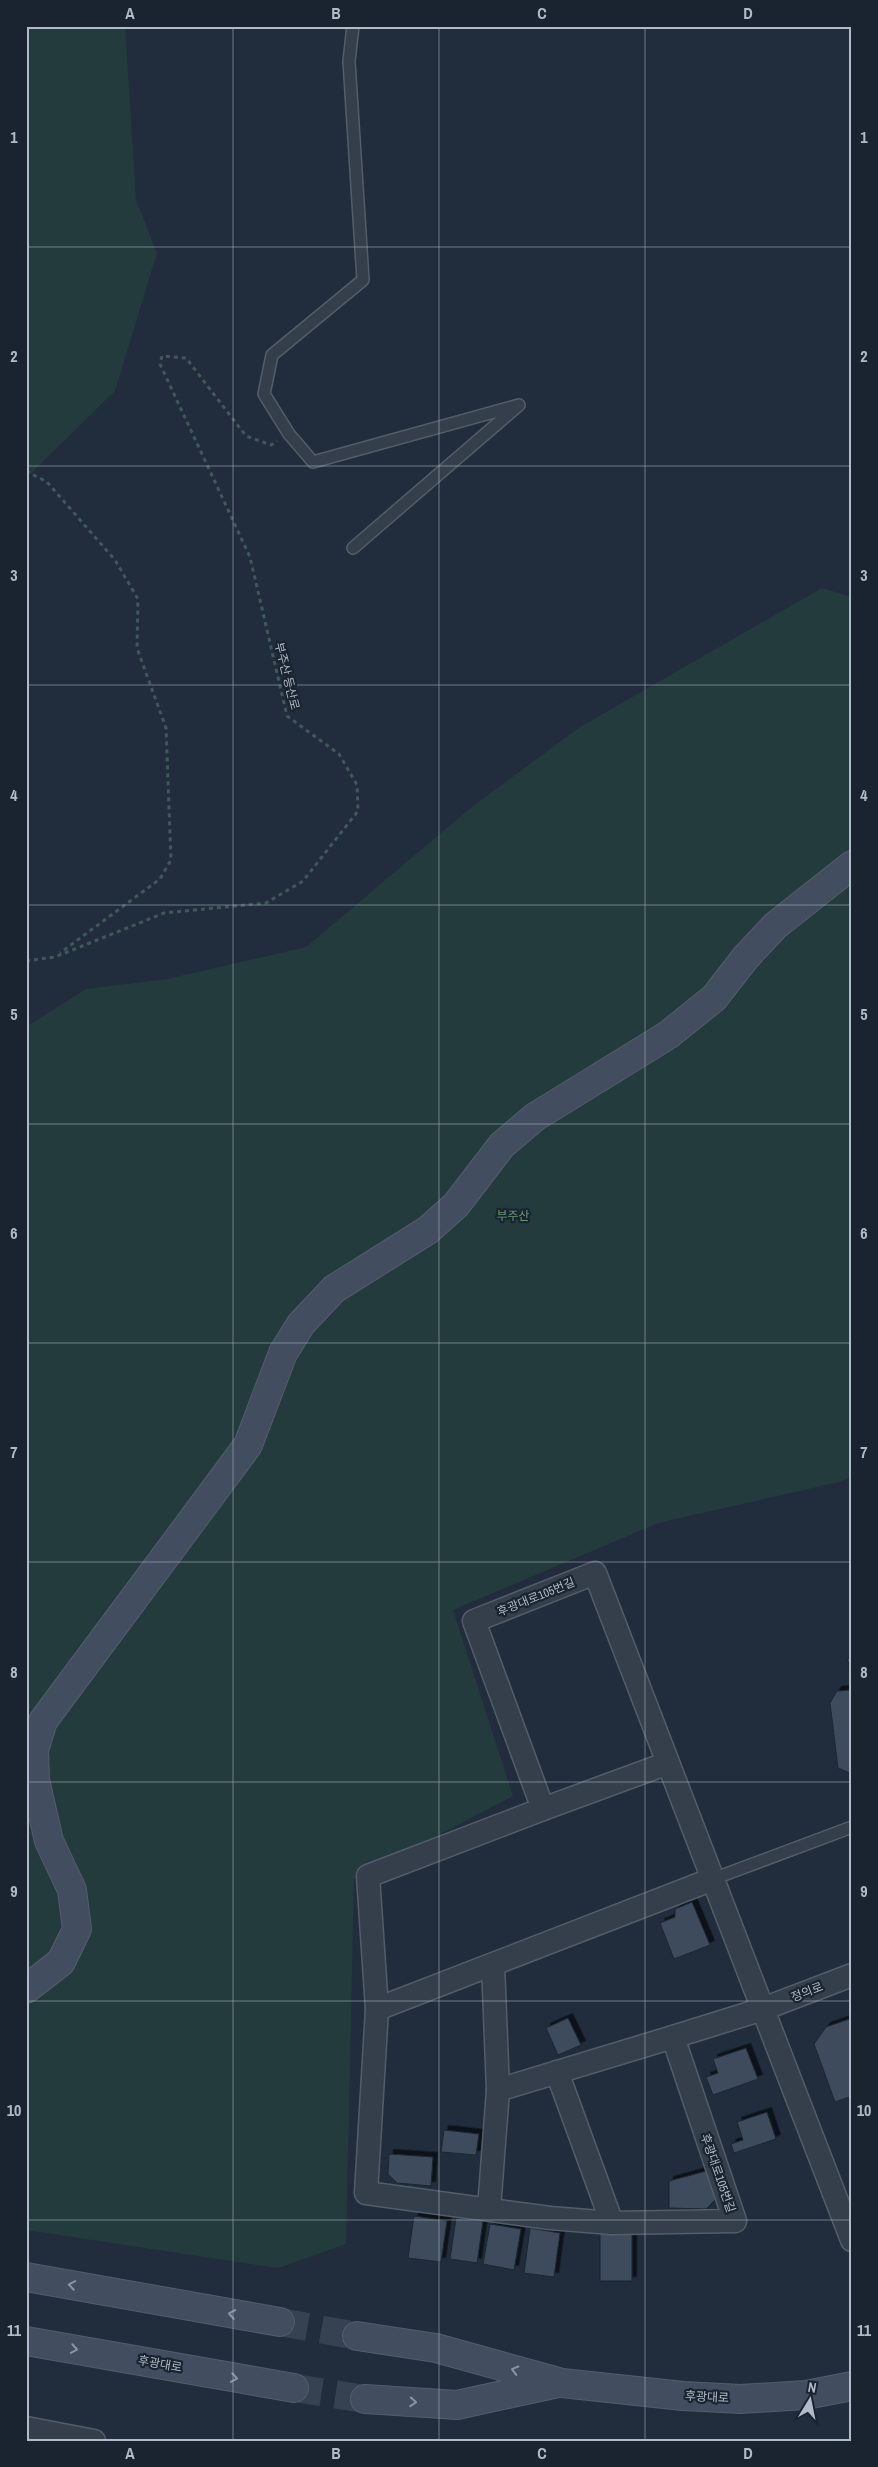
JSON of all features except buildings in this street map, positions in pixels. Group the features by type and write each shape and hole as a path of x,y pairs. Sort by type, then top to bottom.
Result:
{"street":[{"path":"26,1989 61,1962 77,1929 72,1890 50,1840 35,1780 34,1750 42,1721 248,1445 283,1353 301,1324 334,1289 428,1230 456,1205 502,1145 535,1117 668,1035 714,998 746,957 776,925 852,865"},
{"name":"후광대로105번길","path":"543,1809 474,1621 595,1573 852,2240"},
{"name":"후광대로105번길","path":"668,1763 368,1876 378,2009 366,2193 550,2218 612,2223 735,2220 673,2037"},
{"path":"378,2009 713,1879"},
{"path":"489,2209 498,2090 493,1965"},
{"name":"정의로","path":"763,2009 852,1975"},
{"path":"498,2090 763,2009"},
{"path":"557,2072 612,2223"},
{"path":"26,2277 280,2322"},
{"name":"후광대로","path":"357,2336 436,2348 562,2383 683,2396 741,2399 806,2395 852,2386"},
{"name":"후광대로","path":"26,2341 294,2388"},
{"name":"후광대로","path":"365,2399 457,2405 562,2383"},
{"path":"26,2428 94,2441"}],"lane":[{"path":"353,26 349,61 363,280 272,356 264,394 289,434 313,462 519,405 353,548"},
{"path":"713,1879 852,1827"}],"path":[{"name":"부주산 등산로","path":"26,961 55,957 164,913 266,903 303,881 358,811 356,785 339,754 287,716 250,557 160,364 162,356 186,358 246,436 271,445 289,434"},
{"name":"부주산 등산로","path":"26,470 47,482 115,560 138,599 136,648 166,728 171,860 160,879 55,957"}],"green space":[{"path":"26,26 125,26 136,200 157,253 115,391 26,478"},
{"name":"부주산","path":"822,588 852,597 852,1476 839,1482 658,1523 453,1610 513,1796 354,1879 346,2244 278,2268 26,2230 26,1027 86,989 167,979 306,947 473,806 580,727"}],"tunnel":[{"path":"280,2322 357,2336"},
{"path":"294,2388 365,2399"}]}
